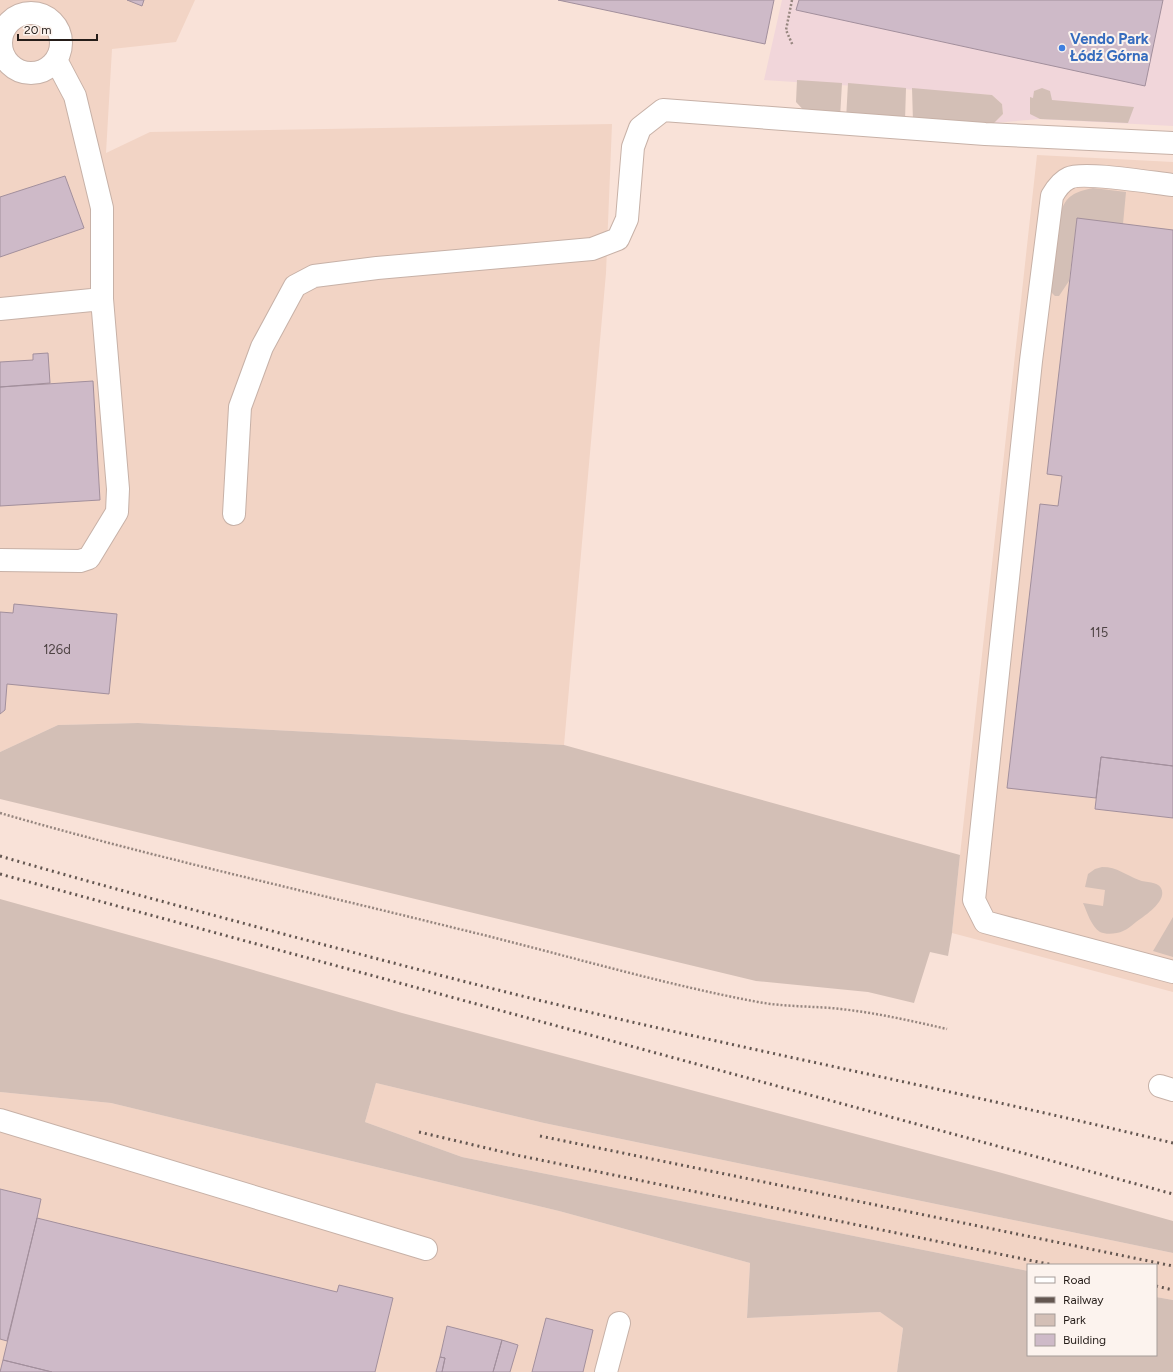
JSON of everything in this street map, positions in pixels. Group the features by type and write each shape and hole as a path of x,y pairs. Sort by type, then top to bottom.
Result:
{"lane":[{"path":"29,12 39,13 49,17 56,24 60,34 62,44 60,54 47,69 38,73 18,71 10,65 4,57 1,48 3,21 11,20 20,14 29,12"},
{"path":"0,560 80,561 90,558 117,512 118,488 102,299 102,208 75,96 56,60"},
{"path":"234,514 240,407 262,347 295,286 314,276 377,268 592,249 618,239 626,219 633,147 640,128 663,110 986,134 1173,144"},
{"path":"1173,185 1076,176 1068,178 1052,196 1031,361 974,900 985,922 1173,972"},
{"path":"0,309 102,299"},
{"path":"0,1120 426,1249"},
{"path":"606,1372 619,1323"}],"path":[{"path":"792,0 786,30 793,46"},
{"path":"0,813 86,838 461,929 629,973 760,1002 840,1009 891,1016 947,1029"}],"shaded area":[{"path":"0,0 195,0 176,42 112,49 106,153 150,132 612,124 606,273 564,745 138,723 58,725 0,752"},
{"path":"782,0 1173,0 1173,126 1040,119 994,123 1003,114 1002,104 992,95 764,80"},
{"path":"1037,155 1173,162 1173,992 952,933"},
{"path":"376,1083 544,1123 1173,1253 1173,1300 1157,1297 1157,1264 1027,1264 1027,1271 462,1157 365,1122"},
{"path":"0,1092 111,1103 559,1211 750,1263 747,1318 880,1312 903,1327 897,1372 0,1372"}],"green space":[{"path":"797,80 842,83 840,118 810,117 796,102"},
{"path":"848,83 906,88 905,121 846,120"},
{"path":"912,88 992,95 1002,104 1003,114 994,123 913,122"},
{"path":"1042,88 1050,91 1052,100 1134,107 1128,123 1040,119 1030,114 1030,97 1033,98 1034,91"},
{"path":"1093,188 1126,192 1123,224 1077,219 1069,281 1059,296 1055,296 1051,290 1062,208 1068,198 1072,195"},
{"path":"138,723 564,745 960,855 952,933 948,956 930,952 914,1003 868,992 756,981 0,799 0,752 58,725"},
{"path":"1102,867 1113,868 1139,880 1157,884 1161,888 1161,898 1154,908 1127,929 1118,933 1105,934 1100,932 1094,926 1083,903 1103,906 1105,890 1085,887 1088,874 1095,869"},
{"path":"0,899 402,1013 1002,1173 1173,1221 1173,1253 544,1123 376,1083 365,1122 462,1157 1027,1271 1027,1356 1157,1356 1157,1297 1173,1300 1173,1372 897,1372 903,1328 880,1312 747,1318 750,1263 559,1211 111,1103 0,1092"},
{"path":"1173,917 1173,957 1153,951"}],"building":[{"path":"127,0 144,0 142,6"},
{"path":"558,0 774,0 765,44"},
{"name":"Vendo Park Łódź Górna","path":"799,0 1163,0 1145,86 796,10"},
{"path":"65,176 84,228 0,257 0,197"},
{"path":"1077,218 1173,230 1173,766 1101,757 1096,798 1007,788 1040,504 1058,506 1062,476 1047,474"},
{"path":"48,353 50,383 0,387 0,362 33,360 33,354"},
{"path":"93,381 100,500 0,506 0,387"},
{"path":"14,604 117,614 109,694 7,684 5,710 0,714 0,612 13,613"},
{"path":"1101,757 1173,766 1173,818 1095,809"},
{"path":"0,1189 41,1199 7,1341 0,1339"},
{"path":"37,1218 337,1292 339,1285 393,1298 375,1372 52,1372 3,1360"},
{"path":"546,1318 593,1330 583,1372 532,1372"},
{"path":"447,1326 502,1340 493,1372 442,1372 445,1358 440,1357"},
{"path":"502,1340 518,1345 510,1372 493,1372"},
{"path":"440,1357 445,1358 442,1372 436,1372"},
{"path":"3,1360 52,1372 0,1372"}],"railway":[{"path":"0,856 287,935 528,998 1173,1143"},
{"path":"0,874 1173,1194"},
{"path":"419,1132 516,1155 1048,1264"},
{"path":"540,1136 1173,1266"},
{"path":"1157,1286 1173,1290"}],"place":[{"name":"Vendo Park Łódź Górna","path":"1062,48"}]}
